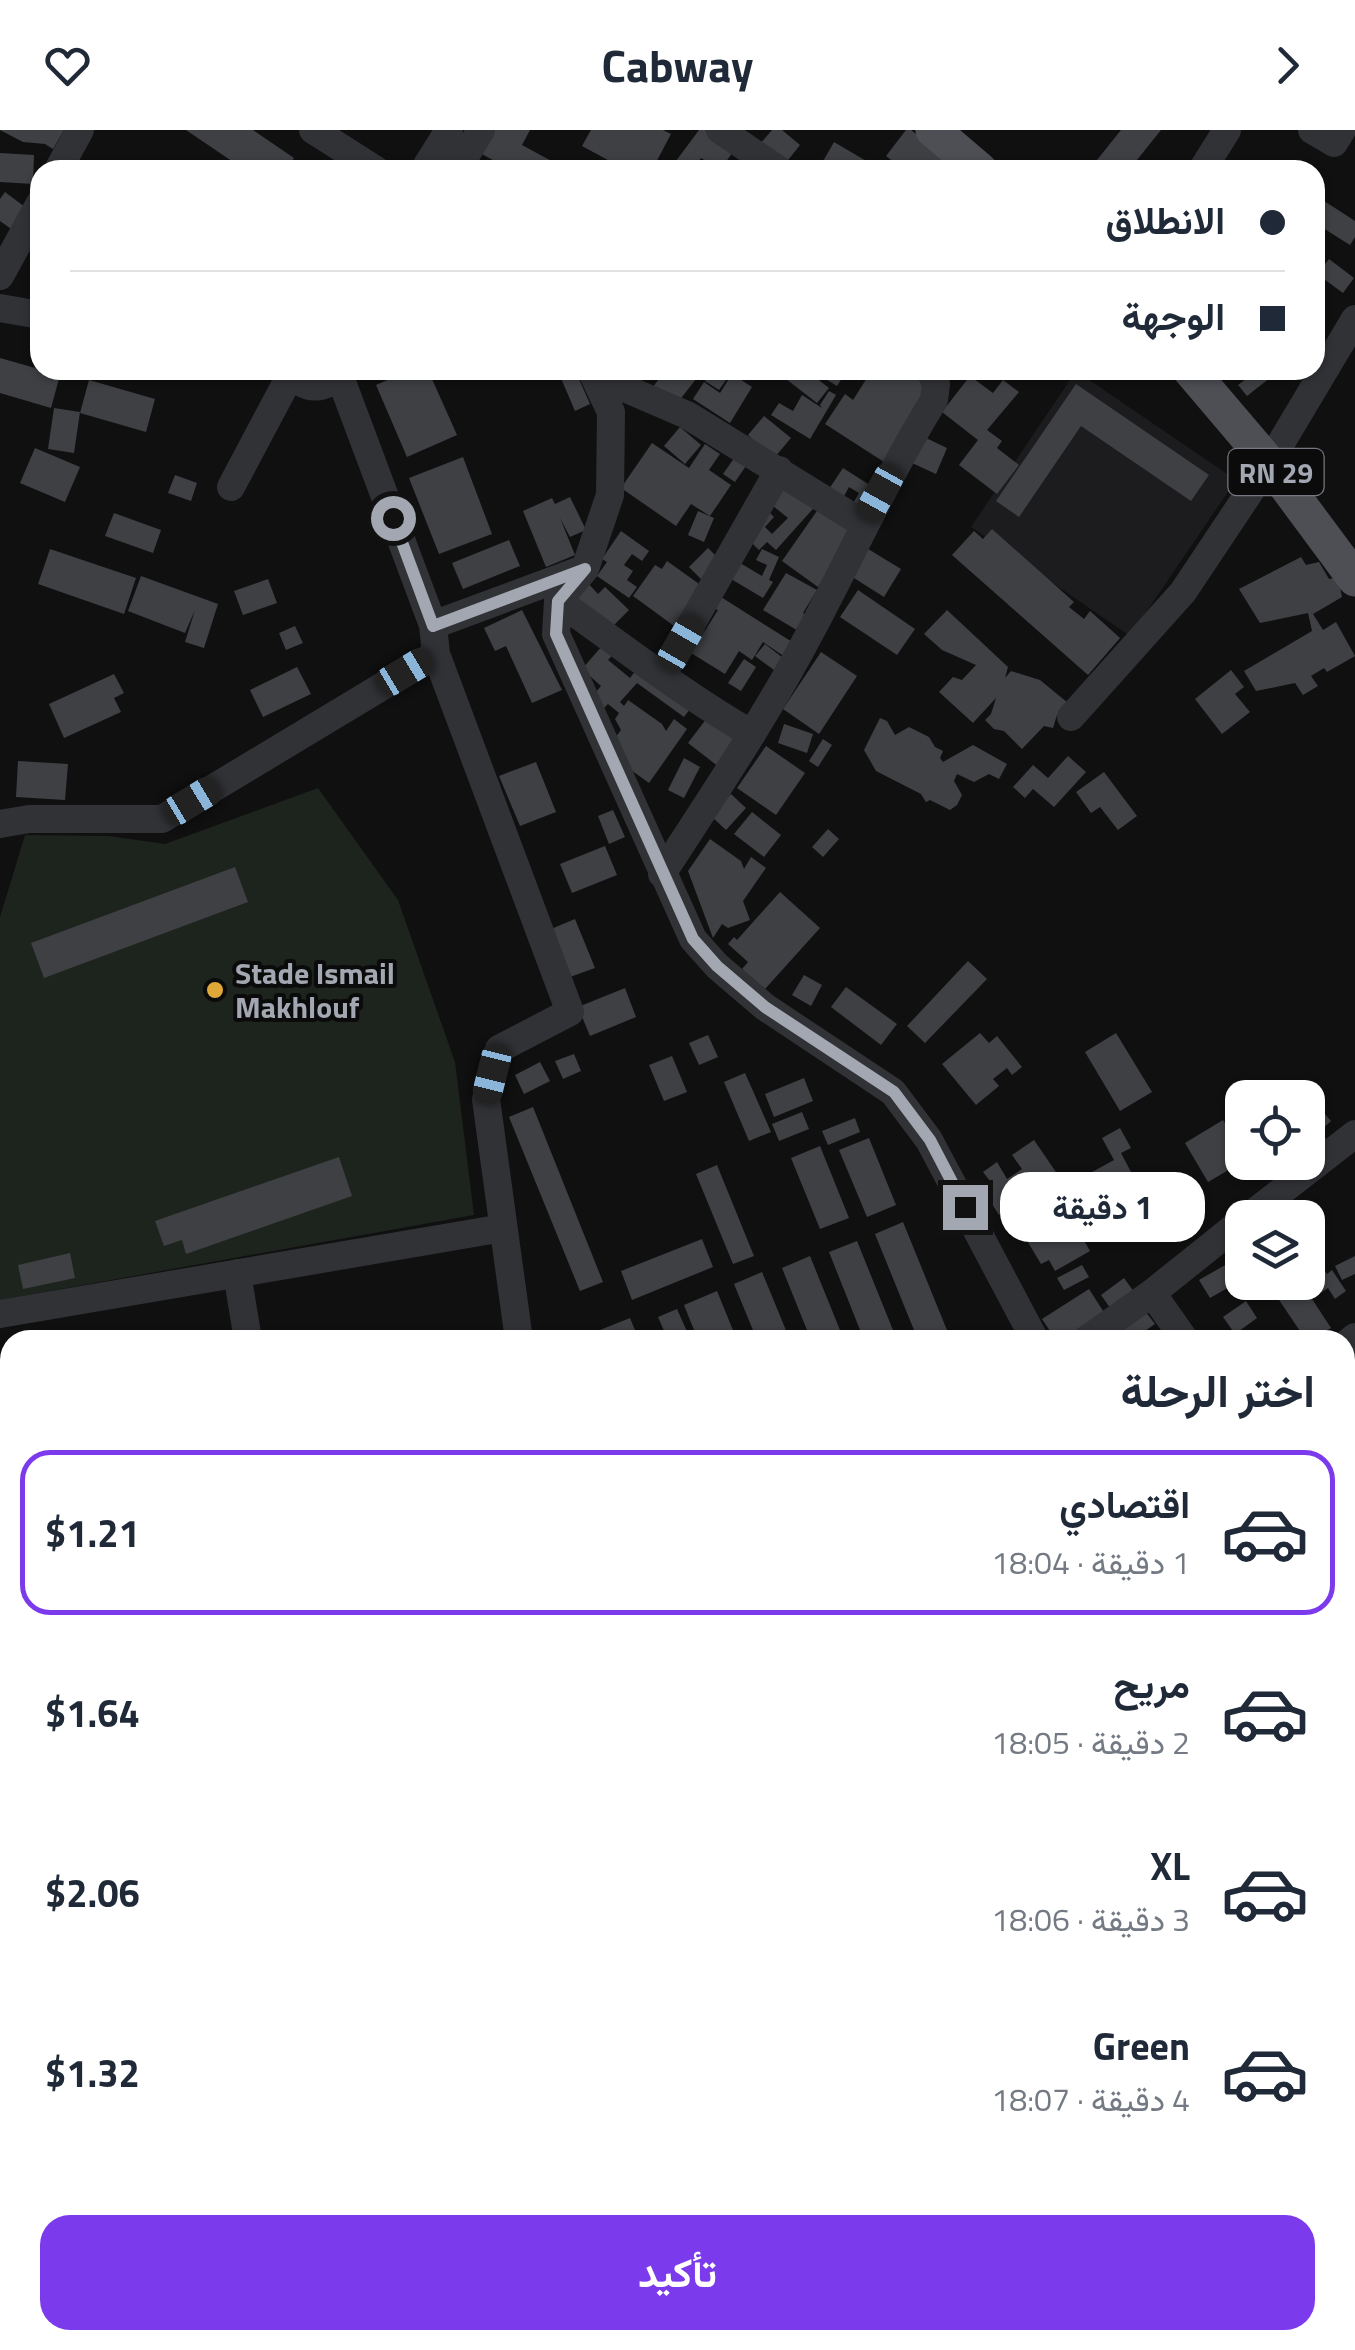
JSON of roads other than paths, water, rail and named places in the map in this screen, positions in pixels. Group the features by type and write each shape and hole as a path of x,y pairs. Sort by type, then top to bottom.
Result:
{"main road":[{"path":"933,130 968,160"},
{"name":"RN 29","path":"1198,380 1269,463 1355,579"}],"street":[{"path":"64,160 80,130"},
{"path":"314,130 360,160"},
{"path":"430,160 449,130"},
{"path":"462,160 481,130"},
{"path":"720,130 765,160"},
{"path":"1208,160 1227,130"},
{"path":"1312,130 1334,143 1342,130"},
{"path":"0,276 30,221"},
{"path":"0,308 30,313"},
{"path":"1325,369 1355,319"},
{"path":"231,487 286,380"},
{"path":"296,380 315,387 334,380"},
{"path":"343,380 433,626 436,654 570,1012 499,1049 486,1099 518,1330"},
{"path":"596,380 610,412 610,495 585,569 558,601 556,634 662,874 693,939 717,966 765,1007 894,1092 930,1140 1030,1330"},
{"path":"610,380 687,415 864,524"},
{"path":"662,874 752,734 811,632 864,524 934,400 934,380"},
{"path":"1071,717 1183,592 1319,380"},
{"path":"663,674 779,470"},
{"path":"433,626 585,569"},
{"path":"558,601 663,674 695,702 752,734"},
{"path":"0,824 29,819 162,820 436,654"},
{"path":"1270,1200 1355,1134"},
{"path":"0,1314 503,1228"},
{"path":"1100,1330 1225,1235"},
{"path":"237,1273 246,1330"},
{"path":"1152,1293 1178,1330"}],"place":[{"name":"Stade Ismail Makhlouf","path":"215,990"}]}
